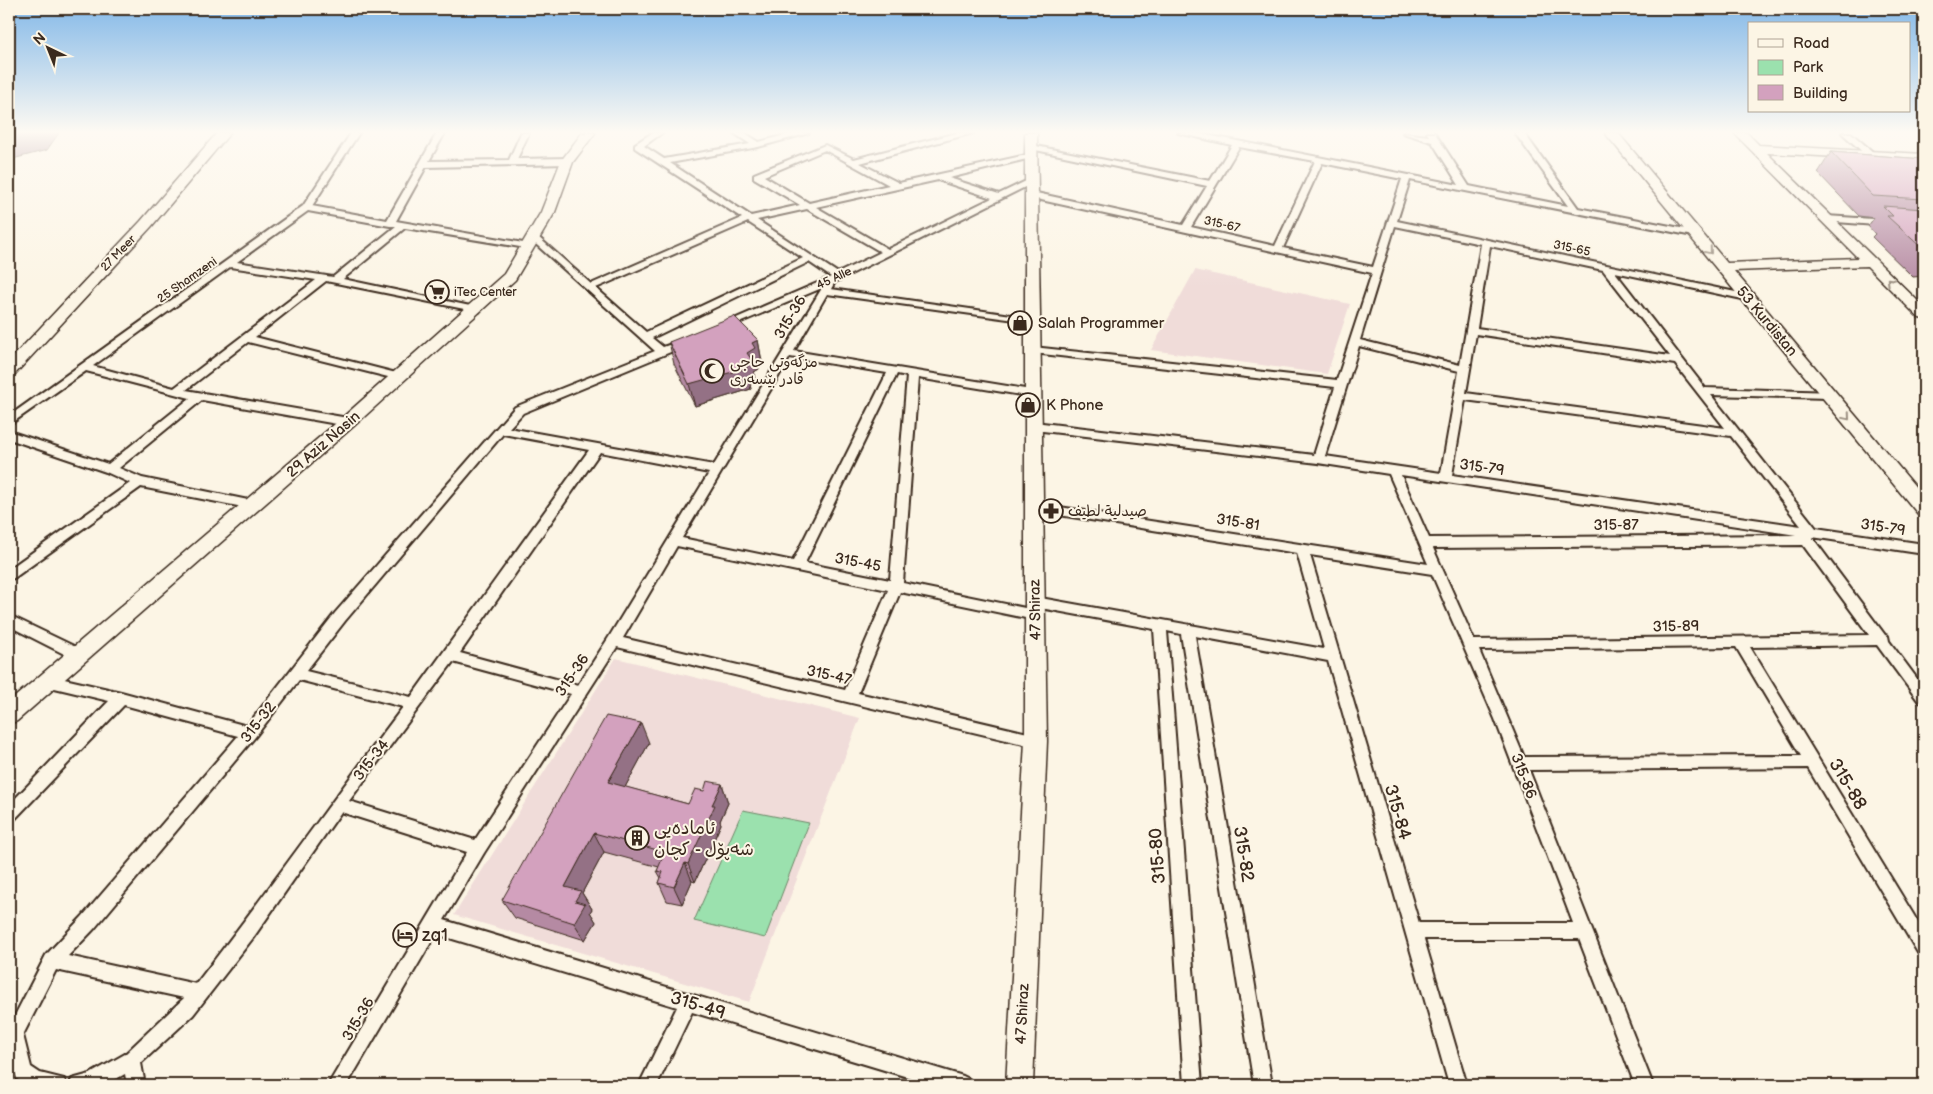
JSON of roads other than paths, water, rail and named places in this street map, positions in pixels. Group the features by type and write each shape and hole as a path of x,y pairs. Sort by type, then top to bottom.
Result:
{"main road":[{"name":"53 Kurdistan","path":"1652,184 1924,509"},
{"path":"1791,184 1924,315"}],"street":[{"name":"27 Meer","path":"9,370 182,184"},
{"name":"25 Shamzeni","path":"9,421 231,264 306,208 322,184"},
{"path":"390,223 412,184"},
{"name":"29 Aziz Nasin","path":"9,715 77,654 400,377 510,277 548,212 558,184"},
{"path":"695,184 809,259 831,283 1033,321"},
{"path":"771,184 887,252"},
{"path":"893,184 899,187"},
{"path":"589,288 748,220 913,184"},
{"path":"960,184 998,196"},
{"name":"47 Shiraz","path":"1019,1085 1036,741 1032,184"},
{"path":"1185,229 1212,184"},
{"path":"1278,249 1308,184"},
{"path":"1318,459 1404,184"},
{"path":"1436,184 1693,233"},
{"path":"1462,184 1466,190"},
{"path":"1556,184 1576,211"},
{"name":"45 Alle","path":"715,330 831,283 887,252 998,196 1032,188"},
{"name":"315-67","path":"1032,188 1185,229 1377,271"},
{"path":"306,208 390,223 531,243 589,288 662,352"},
{"path":"1826,219 1895,224"},
{"name":"315-65","path":"1392,223 1747,297"},
{"path":"335,280 403,225"},
{"path":"1446,478 1486,243"},
{"path":"645,337 809,259"},
{"path":"1722,267 1870,262"},
{"path":"231,264 322,280 335,280 475,310"},
{"path":"1607,269 1735,433 1924,698"},
{"path":"176,392 322,280"},
{"name":"315-36","path":"338,1085 478,848 614,640 787,352 831,283"},
{"path":"1471,330 1679,361"},
{"path":"500,430 519,410 698,337"},
{"path":"246,338 400,377"},
{"path":"1354,342 1464,370"},
{"path":"1033,350 1341,384"},
{"path":"787,352 1034,393"},
{"path":"85,367 176,392 348,422"},
{"path":"797,566 894,370"},
{"path":"849,696 896,586 913,373"},
{"path":"1702,390 1828,394"},
{"path":"110,469 200,396"},
{"path":"1460,396 1735,433"},
{"name":"315-79","path":"1034,426 1318,459 1806,534 1924,549"},
{"path":"500,430 716,470"},
{"name":"315-32","path":"58,1085 37,1082 23,1073 14,1035 15,1019 52,961 88,923 250,734 340,617 500,430"},
{"path":"9,435 110,469 139,482 253,505"},
{"name":"315-34","path":"78,1085 93,1082 131,1060 159,1036 199,993 247,932 338,804 415,704 597,448"},
{"name":"315-86","path":"1393,470 1470,645 1519,764 1644,1085"},
{"path":"9,575 139,482"},
{"name":"315-81","path":"1034,507 1437,570"},
{"name":"315-87","path":"1425,543 1806,534"},
{"name":"315-45","path":"674,541 896,586 1035,609 1160,625 1333,656"},
{"name":"315-84","path":"1302,549 1458,1085"},
{"path":"9,620 77,654"},
{"name":"315-80","path":"1160,625 1193,1085"},
{"name":"315-82","path":"1187,630 1263,1085"},
{"name":"315-47","path":"614,640 1036,741"},
{"name":"315-89","path":"1470,645 1882,640"},
{"name":"315-88","path":"1740,642 1924,947"},
{"path":"450,656 580,691"},
{"path":"296,674 415,704"},
{"path":"47,681 121,698 250,734"},
{"path":"9,815 121,698"},
{"path":"1519,764 1813,762"},
{"path":"338,804 478,848"},
{"name":"315-49","path":"434,925 962,1085"},
{"path":"1413,931 1584,932"},
{"path":"52,961 199,993"},
{"path":"648,1085 688,1002"},
{"path":"131,1060 136,1085"}],"place":[{"name":"iTec Center","path":"437,292"},
{"name":"Salah Programmer","path":"1020,323"},
{"name":"مزگەوتی حاجی قادر بێسەری","path":"712,371"},
{"name":"K Phone","path":"1028,405"},
{"name":"صیدلیة لطیف","path":"1051,511"},
{"name":"ئامادەیی شەپۆل - کچان","path":"637,838"},
{"name":"zq1","path":"405,935"}]}
